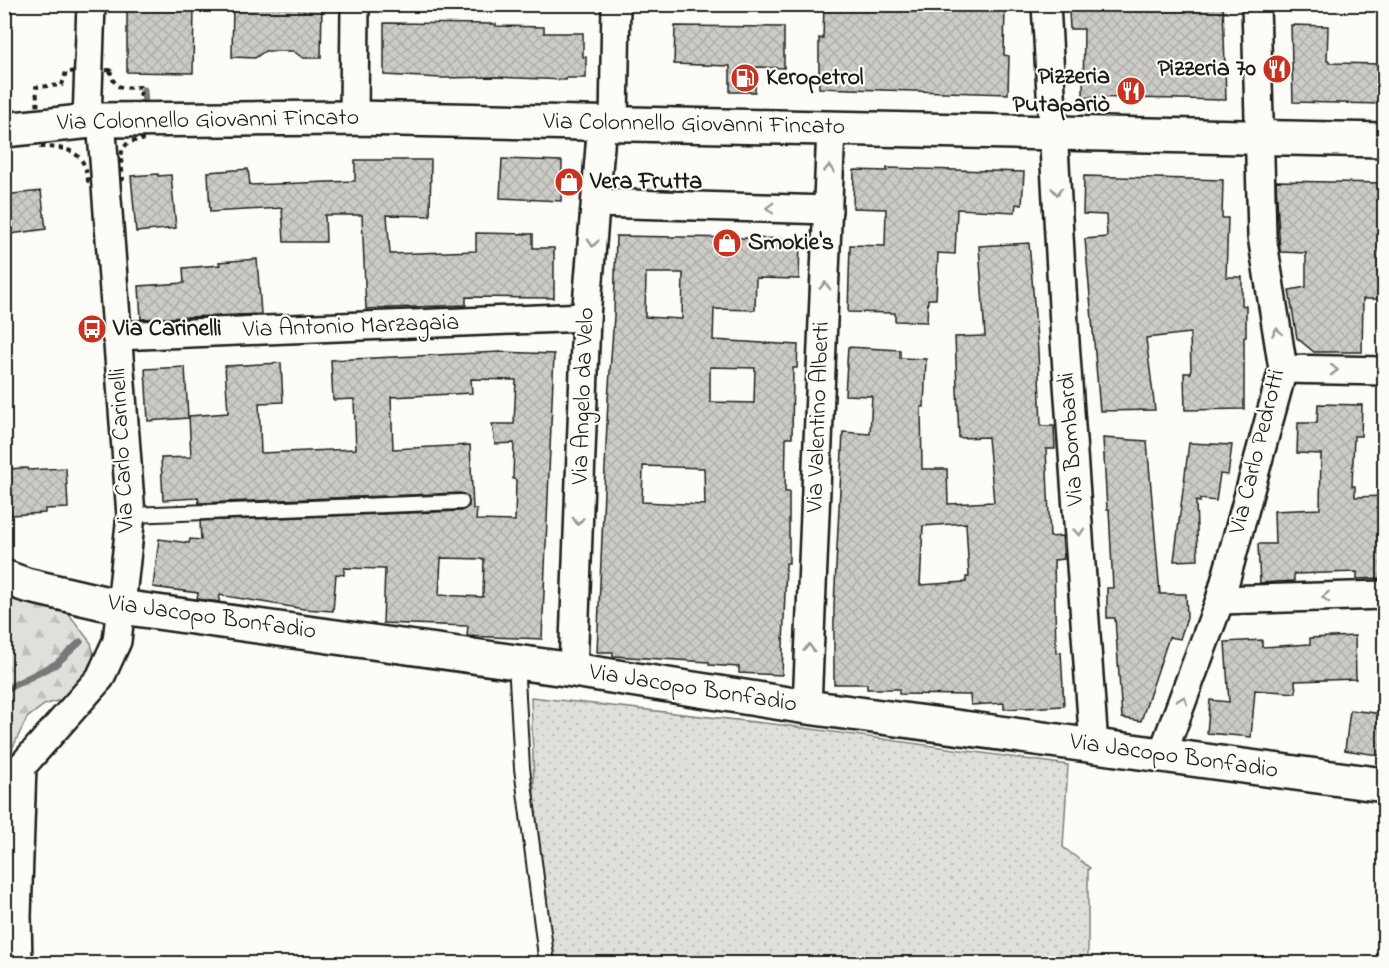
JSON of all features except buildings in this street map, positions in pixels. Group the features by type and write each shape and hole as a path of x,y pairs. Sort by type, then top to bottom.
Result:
{"street":[{"name":"Via Carlo Carinelli","path":"18,963 17,916 22,766 100,678 117,641 130,515 116,336 94,120 91,4"},
{"path":"354,118 355,4"},
{"name":"Via Angelo da Velo","path":"573,670 586,318 596,203 608,122 616,4"},
{"name":"Via Bombardi","path":"1047,4 1065,342 1094,746"},
{"name":"Via Carlo Pedrotti","path":"1162,755 1220,600 1283,369 1262,236 1256,4"},
{"name":"Via Colonnello Giovanni Fincato","path":"4,130 94,120 354,118 1384,140"},
{"name":"Via Valentino Alberti","path":"807,707 831,128"},
{"path":"596,203 828,210"},
{"name":"Via Antonio Marzagaia","path":"116,336 586,318"},
{"path":"1283,369 1384,371"},
{"name":"Via Jacopo Bonfadio","path":"4,578 121,607 573,670 807,707 1384,785"},
{"path":"1220,600 1384,595"}],"lane":[{"path":"130,515 461,502"},
{"path":"516,662 522,768 547,963"}],"green space":[{"path":"5,598 68,613 91,643 96,663 70,697 44,705 27,718 5,760"},
{"path":"531,697 790,726 1068,765 1063,847 1090,868 1088,869 1088,963 538,963 535,924"}],"waterway":[{"path":"144,90 145,104"},
{"path":"4,690 56,664 80,642"}],"place":[{"name":"Pizzeria 70","path":"1277,69"},
{"name":"Keropetrol","path":"745,78"},
{"name":"Pizzeria Putapariò","path":"1131,91"},
{"name":"Vera Frutta","path":"569,182"},
{"name":"Smokie's","path":"727,243"},
{"name":"Via Carinelli","path":"92,329"}]}
